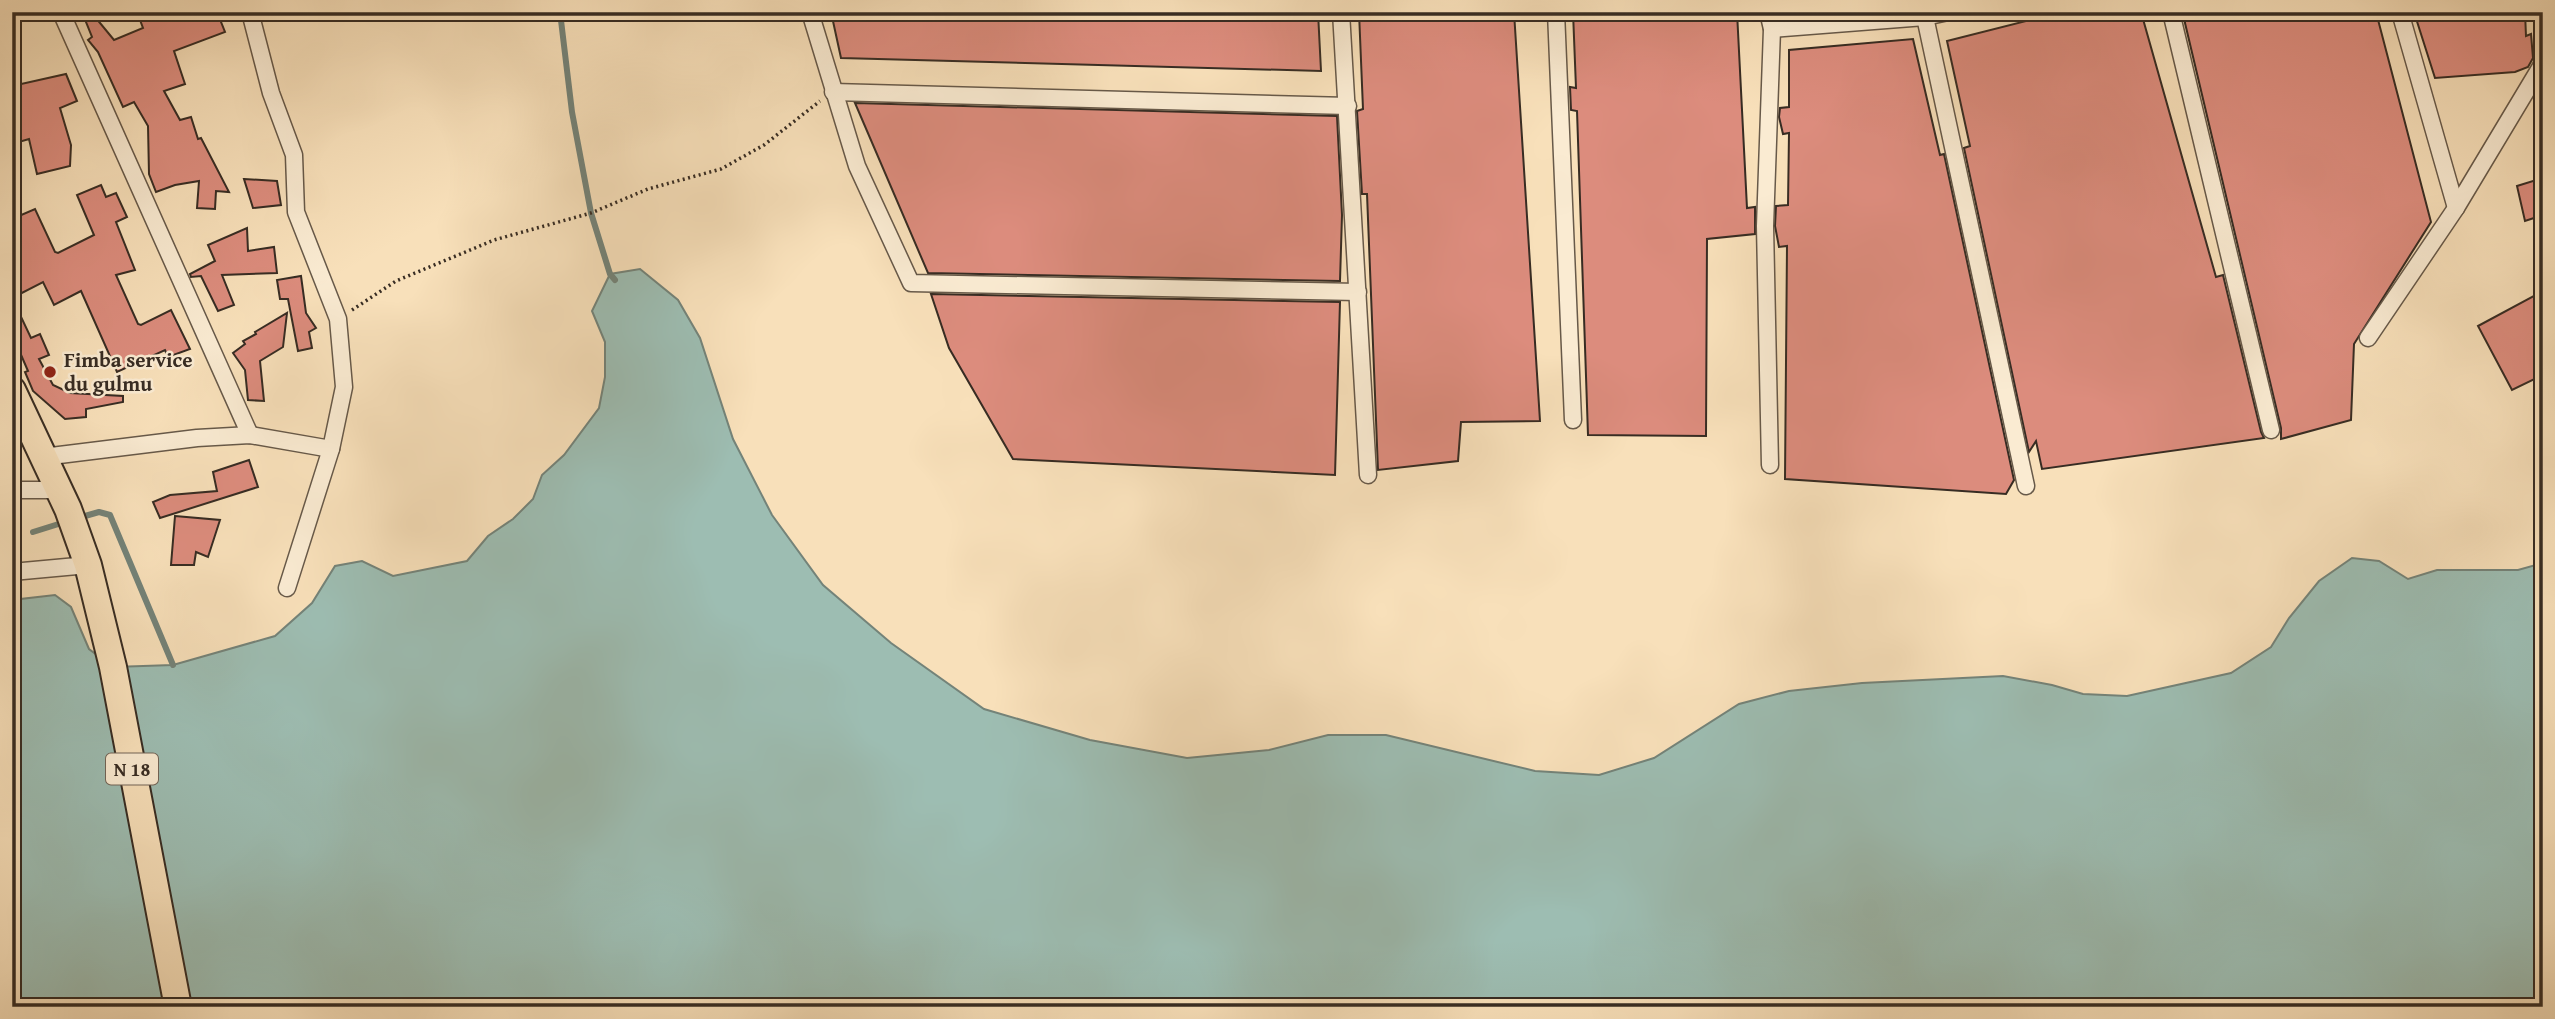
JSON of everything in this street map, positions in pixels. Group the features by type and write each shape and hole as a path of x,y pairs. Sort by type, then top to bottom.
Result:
{"main road":[{"name":"N 18","path":"12,390 68,510 88,565 113,667 178,1007"}],"street":[{"path":"61,12 250,435"},
{"path":"250,12 271,93 294,155 296,212 338,319 344,387 331,449 287,588"},
{"path":"810,12 857,166 911,283 1358,292"},
{"path":"1341,12 1368,475"},
{"path":"1556,12 1573,421"},
{"path":"1768,12 1772,29 1765,226 1770,465"},
{"path":"1772,29 1926,17 1948,12"},
{"path":"2171,12 2271,430"},
{"path":"2400,12 2456,208"},
{"path":"1926,17 2026,486"},
{"path":"2368,338 2456,208 2543,63"},
{"path":"833,92 1348,106"},
{"path":"43,457 197,438 250,435 331,449"},
{"path":"12,490 68,510"},
{"path":"12,572 88,565"}],"path":[{"path":"338,319 396,282 494,240 591,213 648,189 721,169 764,145 833,92"}],"water":[{"path":"640,269 678,300 700,338 733,439 772,515 823,585 891,643 984,709 1090,740 1187,758 1269,750 1328,735 1386,735 1535,771 1599,775 1654,758 1739,704 1789,691 1862,683 2003,676 2083,694 2127,696 2231,673 2271,647 2289,618 2319,581 2352,558 2379,561 2408,579 2437,570 2518,570 2543,563 2543,1007 12,1007 12,600 55,595 71,607 89,649 113,667 173,665 275,636 312,603 335,566 362,561 393,576 467,561 488,536 513,519 533,499 542,475 564,455 599,408 605,377 605,342 592,311 610,274"}],"building":[{"path":"82,12 91,12 114,40 143,28 137,12 217,12 225,32 174,51 185,84 164,91 180,120 191,117 198,139 201,138 229,192 216,191 215,209 197,208 199,181 156,192 149,174 148,126 134,102 123,107 98,52 88,40 92,37"},
{"path":"831,12 1318,12 1321,71 841,58"},
{"path":"1359,12 1514,12 1540,421 1461,422 1458,461 1378,470 1367,194 1362,194 1357,111 1363,109"},
{"path":"1573,12 1737,12 1747,208 1755,207 1755,234 1707,239 1706,436 1588,435 1577,111 1571,110 1570,87 1576,88"},
{"path":"2062,12 2141,12 2216,277 2223,275 2264,438 2042,469 2036,441 2029,452 1964,148 1970,146 1947,41"},
{"path":"2184,12 2376,12 2431,222 2354,344 2351,420 2281,439 2281,428"},
{"path":"2414,12 2525,12 2526,36 2531,34 2533,58 2528,67 2515,72 2435,78"},
{"path":"1913,39 1940,155 1944,154 2014,480 2006,494 1785,479 1787,246 1779,247 1775,226 1776,206 1788,205 1789,133 1783,134 1779,117 1780,108 1789,107 1789,50"},
{"path":"66,74 77,101 60,108 71,145 70,166 37,174 29,139 12,144 12,86"},
{"path":"855,103 1337,116 1342,215 1340,281 928,273"},
{"path":"2543,178 2543,215 2525,221 2517,186"},
{"path":"244,179 277,181 281,205 253,208"},
{"path":"101,185 106,197 116,193 127,217 116,222 135,270 116,275 138,324 171,310 190,349 168,357 165,350 117,372 81,291 54,305 43,282 12,298 12,219 35,209 55,252 58,253 94,235 77,195"},
{"path":"247,228 248,251 274,247 277,273 222,275 234,305 218,311 201,276 191,277 190,274 215,261 208,245"},
{"path":"301,276 306,313 316,328 309,332 312,348 298,351 288,299 280,299 277,280"},
{"path":"2543,291 2543,375 2512,390 2478,326"},
{"path":"931,294 1340,302 1335,475 1013,459 949,348"},
{"path":"13,300 31,338 40,334 49,355 39,359 53,385 70,393 123,396 123,402 86,409 86,417 65,419 33,391 25,372 28,371 12,334"},
{"path":"287,313 283,347 260,361 264,401 248,400 245,370 233,353 245,344 243,341 256,334 255,332"},
{"path":"249,460 258,487 160,518 153,502 170,495 217,491 213,472"},
{"path":"175,516 220,520 208,557 196,552 194,565 171,565"}],"waterway":[{"path":"560,12 572,112 591,213 610,274 615,280"},
{"path":"78,518 99,512 110,515 173,665"},
{"path":"33,532 65,522"}],"place":[{"name":"Fimba service du gulmu","path":"50,372"}]}
